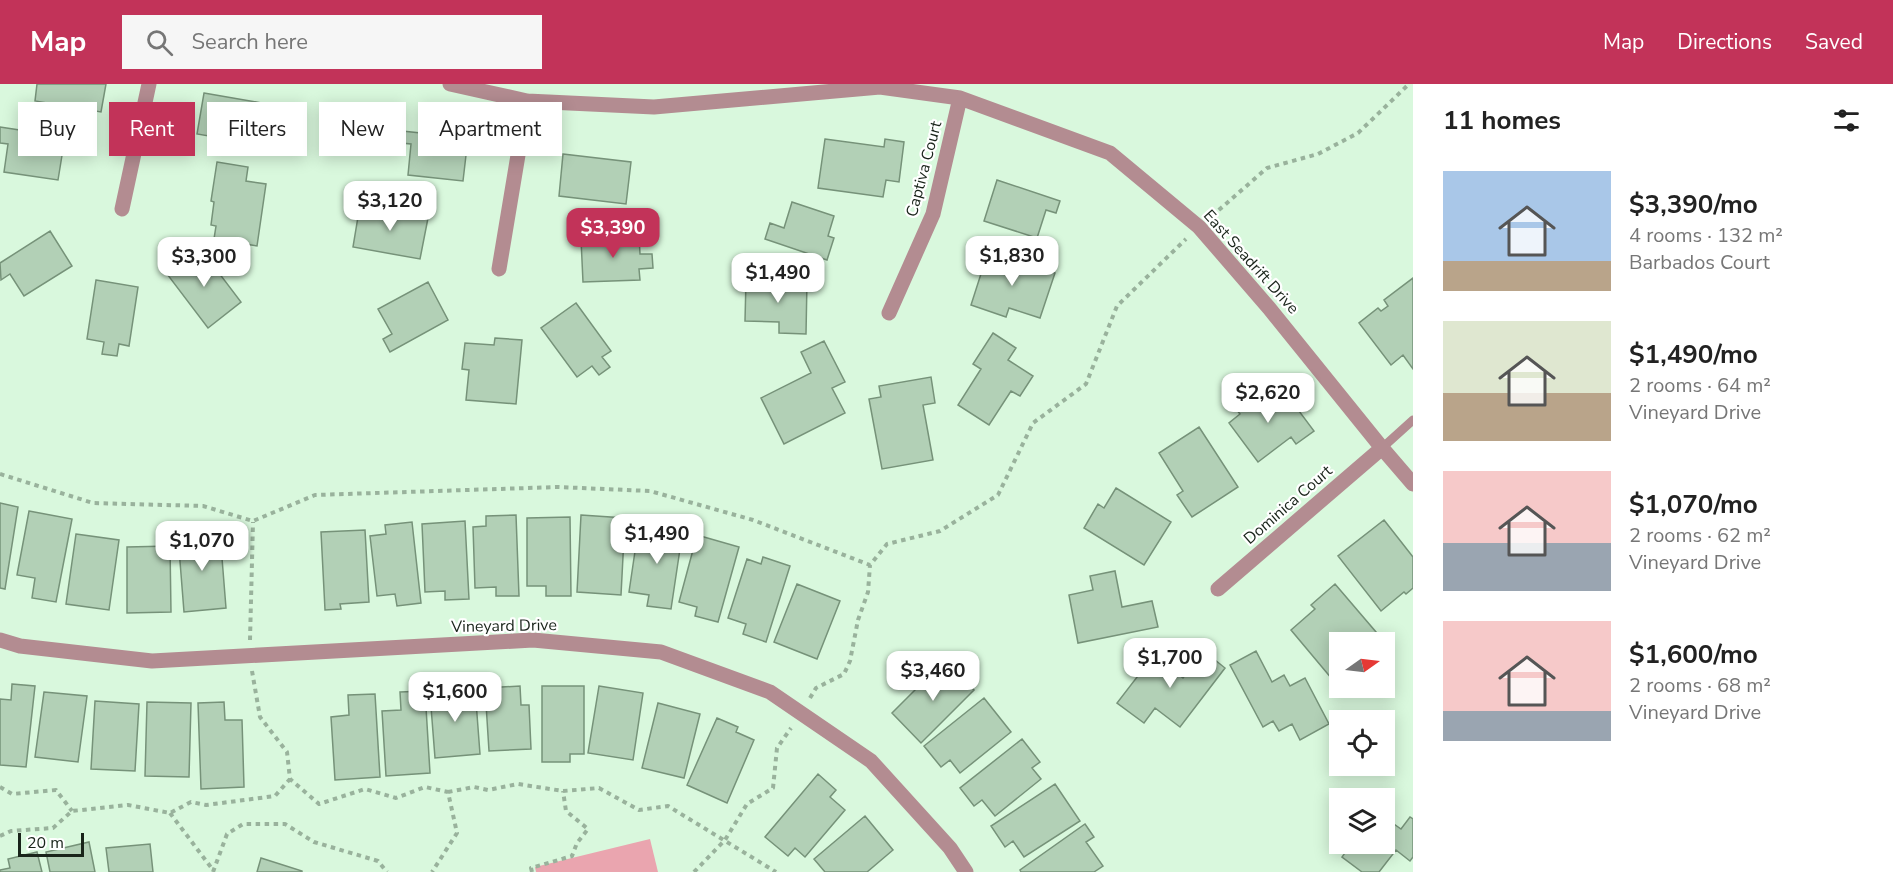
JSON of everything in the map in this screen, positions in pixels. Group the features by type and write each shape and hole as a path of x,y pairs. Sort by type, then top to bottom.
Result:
{"street":[{"path":"122,209 149,84"},
{"name":"East Seadrift Drive","path":"450,84 527,100 654,107 880,87 960,98 1110,153 1199,227 1269,308 1413,484"},
{"path":"735,84 735,100"},
{"name":"Captiva Court","path":"889,313 933,214 960,98"},
{"path":"499,269 527,100"},
{"name":"Dominica Court","path":"1218,589 1382,448"},
{"name":"Vineyard Drive","path":"0,640 20,646 152,661 533,640 661,651 770,692 871,761 950,848 966,872"}],"lane":[{"path":"1382,448 1413,420"}],"path":[{"path":"694,872 724,840 747,804 773,788 777,748 816,688 844,674 850,661 858,620 867,592 870,564 887,544 940,531 998,495 1032,423 1086,384 1117,306 1199,227 1267,168 1318,154 1358,133 1409,84"},
{"path":"0,474 93,503 204,506 253,521 315,495 558,487 650,491 753,520 870,564"},
{"path":"253,521 250,656 260,717 287,752 290,779 319,804 365,789 396,798 425,786 448,792 474,787 488,790 518,784 563,791 599,788 639,810 669,806 776,872"},
{"path":"0,836 10,831 53,828 72,811 128,805 170,813 191,802 206,805 275,796 290,779"},
{"path":"0,787 12,794 56,790 72,811"},
{"path":"532,872 531,868 572,856 577,843 588,829 566,811 563,791"},
{"path":"432,872 457,833 448,792"},
{"path":"170,813 213,871"},
{"path":"213,871 226,834 243,824 285,824 314,843 378,861 387,872"}],"shaded area":[{"path":"650,839 658,872 536,872 535,867"}],"building":[{"path":"37,84 106,84 101,112 97,111 97,102 35,101"},
{"path":"204,93 256,102 207,102 207,136 197,134"},
{"path":"0,127 18,130 18,156 62,156 58,180 4,172 8,144 0,143"},
{"path":"406,131 418,133 418,156 466,156 463,181 408,175 411,144 406,144"},
{"path":"825,139 884,147 885,139 904,142 899,182 886,180 883,197 818,188"},
{"path":"563,154 631,162 626,204 559,196"},
{"path":"217,162 248,167 246,181 266,184 257,246 214,239 216,226 211,225 214,202 211,201"},
{"path":"997,180 1060,201 1056,213 1046,210 1037,238 984,221"},
{"path":"792,202 834,216 828,236 834,238 827,260 765,239 770,223 784,228"},
{"path":"360,205 428,218 420,259 353,247"},
{"path":"50,231 72,266 24,296 10,274 1,280 0,263"},
{"path":"639,236 640,254 652,254 653,268 639,269 640,280 583,282 581,239"},
{"path":"200,248 241,302 208,328 167,274"},
{"path":"988,252 1055,273 1040,318 1009,308 1006,317 971,305"},
{"path":"1413,278 1413,369 1403,355 1391,365 1359,323 1378,308 1381,311 1388,306 1384,300"},
{"path":"96,280 138,287 129,346 119,344 117,356 102,354 104,342 87,339"},
{"path":"746,280 807,281 806,334 779,333 779,322 745,321"},
{"path":"428,282 448,320 390,352 383,339 392,334 378,309"},
{"path":"576,303 611,351 602,357 610,367 599,375 592,366 577,377 541,328"},
{"path":"993,333 1016,348 1008,360 1033,376 1020,396 1011,391 989,425 958,405 981,369 973,364"},
{"path":"495,338 522,340 516,404 466,400 469,370 462,369 465,343 494,345"},
{"path":"824,341 845,382 832,388 845,413 784,444 761,398 811,373 801,352"},
{"path":"931,377 935,403 923,405 933,460 882,469 869,399 881,397 879,386"},
{"path":"1266,391 1275,404 1287,395 1314,431 1296,444 1291,437 1258,462 1229,423 1240,414 1233,405 1251,392 1255,399"},
{"path":"1199,427 1238,487 1192,517 1177,495 1183,491 1159,453"},
{"path":"1116,488 1171,522 1144,565 1084,528 1098,504 1104,508"},
{"path":"0,503 18,507 5,589 0,588"},
{"path":"29,511 72,519 56,602 32,598 35,578 17,575"},
{"path":"516,515 519,596 496,596 496,587 475,588 473,527 486,526 486,516"},
{"path":"581,515 625,518 621,595 577,592"},
{"path":"570,517 571,596 546,596 546,586 527,586 527,518"},
{"path":"1384,520 1413,557 1413,588 1406,594 1404,592 1381,611 1338,556"},
{"path":"465,521 469,599 445,600 445,591 425,592 422,524"},
{"path":"412,522 421,603 397,606 395,594 377,596 370,536 386,534 385,525"},
{"path":"655,525 683,529 671,609 647,606 649,595 629,592 638,531 653,533"},
{"path":"365,530 369,602 340,604 341,609 325,610 321,532"},
{"path":"220,533 226,608 184,612 178,536"},
{"path":"76,534 119,540 109,610 66,604"},
{"path":"697,535 739,547 718,622 695,616 697,607 679,602"},
{"path":"170,546 171,612 127,613 127,547"},
{"path":"763,557 790,566 766,642 743,634 746,624 728,618 747,559 761,564"},
{"path":"1115,571 1122,607 1152,601 1158,627 1078,643 1069,595 1093,590 1090,576"},
{"path":"797,584 840,601 817,659 774,642"},
{"path":"1335,584 1376,632 1329,632 1329,675 1291,630 1315,609 1311,605"},
{"path":"1204,651 1225,668 1180,727 1155,708 1144,723 1117,703 1154,655 1183,678"},
{"path":"1256,651 1272,682 1284,675 1290,686 1305,678 1329,724 1300,740 1292,724 1279,731 1273,721 1263,727 1230,665"},
{"path":"944,661 974,690 921,743 892,713"},
{"path":"12,684 35,686 26,767 0,765 0,699 11,700"},
{"path":"520,686 521,705 529,705 531,749 489,751 485,688"},
{"path":"542,686 584,686 584,754 570,754 570,762 542,762"},
{"path":"599,686 643,693 633,760 588,753"},
{"path":"475,688 480,754 435,758 430,694"},
{"path":"425,691 430,773 386,776 382,711 401,710 400,692"},
{"path":"44,692 87,696 78,762 35,757"},
{"path":"375,694 380,777 335,780 331,717 349,715 348,695"},
{"path":"984,698 1011,732 960,773 950,760 941,767 924,746"},
{"path":"95,701 139,704 135,771 91,769"},
{"path":"147,702 191,703 189,777 145,776"},
{"path":"224,702 225,720 242,720 244,787 201,789 198,703"},
{"path":"658,703 700,714 684,778 642,768"},
{"path":"717,718 738,727 736,732 754,740 727,803 687,785"},
{"path":"1022,739 1040,762 1032,768 1041,779 995,816 982,800 974,806 960,788"},
{"path":"818,774 836,790 830,797 845,810 805,857 795,848 788,856 765,837"},
{"path":"1055,784 1080,821 1024,857 1013,841 1005,847 991,826"},
{"path":"865,816 893,850 867,872 825,872 814,859"},
{"path":"1410,817 1413,819 1413,857 1410,861 1396,850 1395,825 1401,829"},
{"path":"1085,824 1094,837 1086,842 1103,866 1094,872 1021,872 1020,870"},
{"path":"89,842 95,872 50,872 46,852"},
{"path":"150,844 153,872 109,872 106,848"},
{"path":"37,852 42,872 0,872 0,870 10,868 8,859"},
{"path":"1344,854 1393,854 1379,872 1362,872 1342,857"},
{"path":"261,858 302,871 302,872 257,872"}]}
